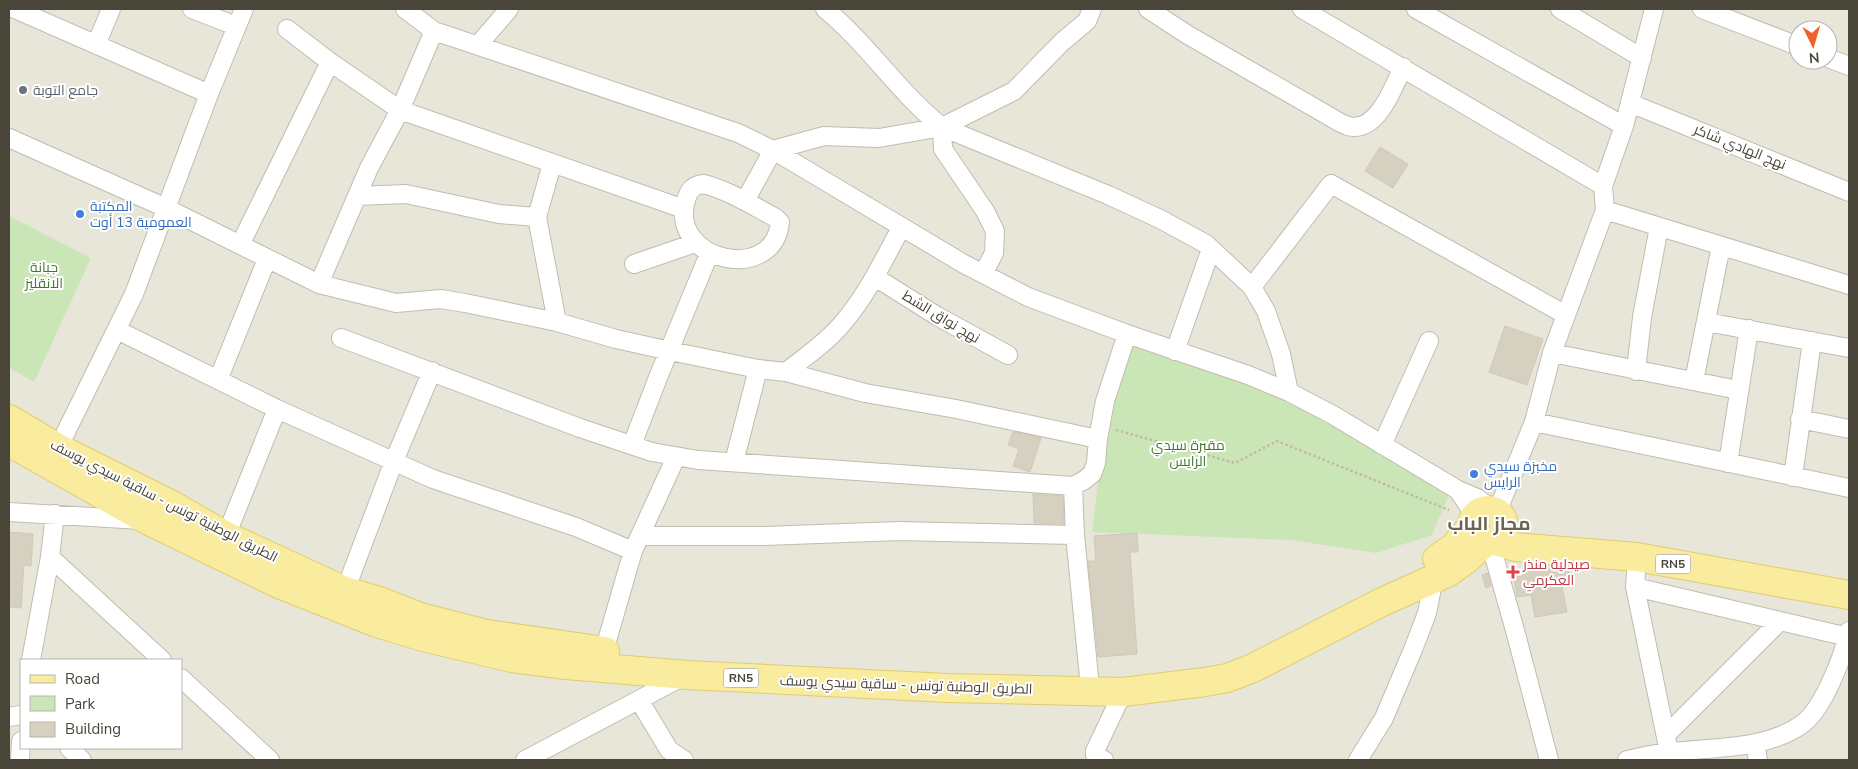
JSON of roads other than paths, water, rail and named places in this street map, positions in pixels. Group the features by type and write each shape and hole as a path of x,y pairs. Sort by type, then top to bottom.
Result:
{"main road":[{"name":"الطريق الوطنية تونس - ساقية سيدي يوسف","path":"9,419 58,448 172,504 226,536 345,590 420,617 478,632 604,651 925,671 1089,677 1159,673 1206,667 1243,655 1290,634 1432,562 1454,547 1489,528"},
{"name":"الطريق الوطنية تونس - ساقية سيدي يوسف","path":"9,442 149,520 279,584 377,623 512,658 566,665 687,675 947,688 1123,692 1154,690 1227,678 1253,668 1382,602 1449,572 1468,558 1489,528"},
{"name":"RN5","path":"1489,528 1515,547 1637,557 1849,595"},
{"name":"RN5","path":"1489,528 1640,542 1785,567 1849,581"}],"street":[{"path":"15,9 209,94"},
{"path":"96,46 111,9"},
{"path":"192,9 236,26"},
{"path":"58,448 134,294 209,94 244,9"},
{"path":"405,9 434,31 738,133 773,150 901,228 1028,297 1127,334 1248,375 1288,392 1332,415 1458,490 1476,498 1489,528 1549,760"},
{"path":"478,45 510,9"},
{"path":"825,9 842,23 883,70 927,115 942,127 1108,195 1188,233 1211,249 1252,286 1266,311 1281,354 1288,392"},
{"path":"745,201 773,150 824,136 878,138 942,127 1014,92 1062,42 1087,21 1092,9"},
{"path":"1148,9 1196,40 1327,116 1349,126 1359,127 1371,121 1387,101 1403,67"},
{"path":"1302,9 1603,186"},
{"path":"1416,9 1624,126"},
{"path":"1560,9 1642,58"},
{"path":"1489,528 1534,422 1552,353 1605,210 1603,186 1624,126 1654,9"},
{"path":"1702,9 1788,42"},
{"path":"287,29 330,62 400,110 684,209"},
{"path":"319,284 369,168 400,110 434,31"},
{"path":"240,245 330,62"},
{"name":"نهج الهادي شاكر","path":"1630,104 1849,192"},
{"path":"942,127 943,149 985,211 995,231 994,253 983,274"},
{"path":"9,138 166,208 319,284 396,303 441,299 557,322 616,339 670,351 758,369 786,372 865,393 956,409 1098,439"},
{"path":"552,164 537,217 557,322"},
{"path":"1252,286 1331,184 1566,315"},
{"path":"697,185 714,187 745,201 780,222 778,235 773,244 764,253 754,257 737,259 722,257 710,254 695,243 684,221 684,209 689,191 697,185"},
{"path":"357,196 406,194 499,214 537,217"},
{"path":"1605,210 1849,285"},
{"path":"1636,371 1642,317 1659,227"},
{"path":"786,372 829,338 842,325 875,277 901,228"},
{"path":"634,264 695,243"},
{"path":"1694,382 1721,246"},
{"path":"1175,351 1211,249"},
{"path":"632,445 710,254"},
{"path":"218,380 267,259"},
{"name":"نهج نواق الشط","path":"875,277 937,316 1008,355"},
{"path":"1706,322 1849,348"},
{"path":"1728,463 1749,329"},
{"path":"117,330 277,409 442,482 576,526 637,543 899,531 1075,535"},
{"path":"341,338 580,428 652,452 676,457 1073,486 1092,474 1096,463 1105,401 1127,334"},
{"path":"1382,445 1429,341"},
{"path":"1793,477 1812,341"},
{"path":"1552,353 1738,390"},
{"path":"734,462 758,369"},
{"path":"345,590 394,461 432,371"},
{"path":"226,536 277,409"},
{"path":"1800,419 1849,429"},
{"path":"1534,422 1849,488"},
{"path":"604,651 637,543 676,457"},
{"path":"1073,486 1075,535 1089,677"},
{"path":"9,512 149,520"},
{"path":"31,659 50,557 55,514"},
{"path":"50,557 161,659"},
{"path":"1637,557 1635,587 1667,744"},
{"path":"1358,760 1384,718 1414,647 1427,613 1434,578"},
{"path":"1635,587 1779,622 1849,634 1830,684 1816,709 1801,724 1778,736 1757,752 1667,744"},
{"path":"1627,760 1667,744 1779,622"},
{"path":"525,760 687,675"},
{"path":"182,679 270,760"},
{"path":"1104,760 1095,755 1095,751 1123,692"},
{"path":"639,700 669,750 684,760"},
{"path":"70,749 82,760"}],"place":[{"name":"جامع التوبة","path":"23,90"},
{"name":"المكتبة العمومية 13 أوت","path":"80,214"},
{"name":"مخبزة سيدي الرايس","path":"1474,474"},
{"name":"صيدلية منذر العكرمي","path":"1513,572"}],"district":[{"name":"مجاز الباب","path":"1489,524"}],"park label":[{"name":"جبانة الانقليز","path":"44,276"},
{"name":"مقبرة سيدي الرايس","path":"1188,454"}]}
